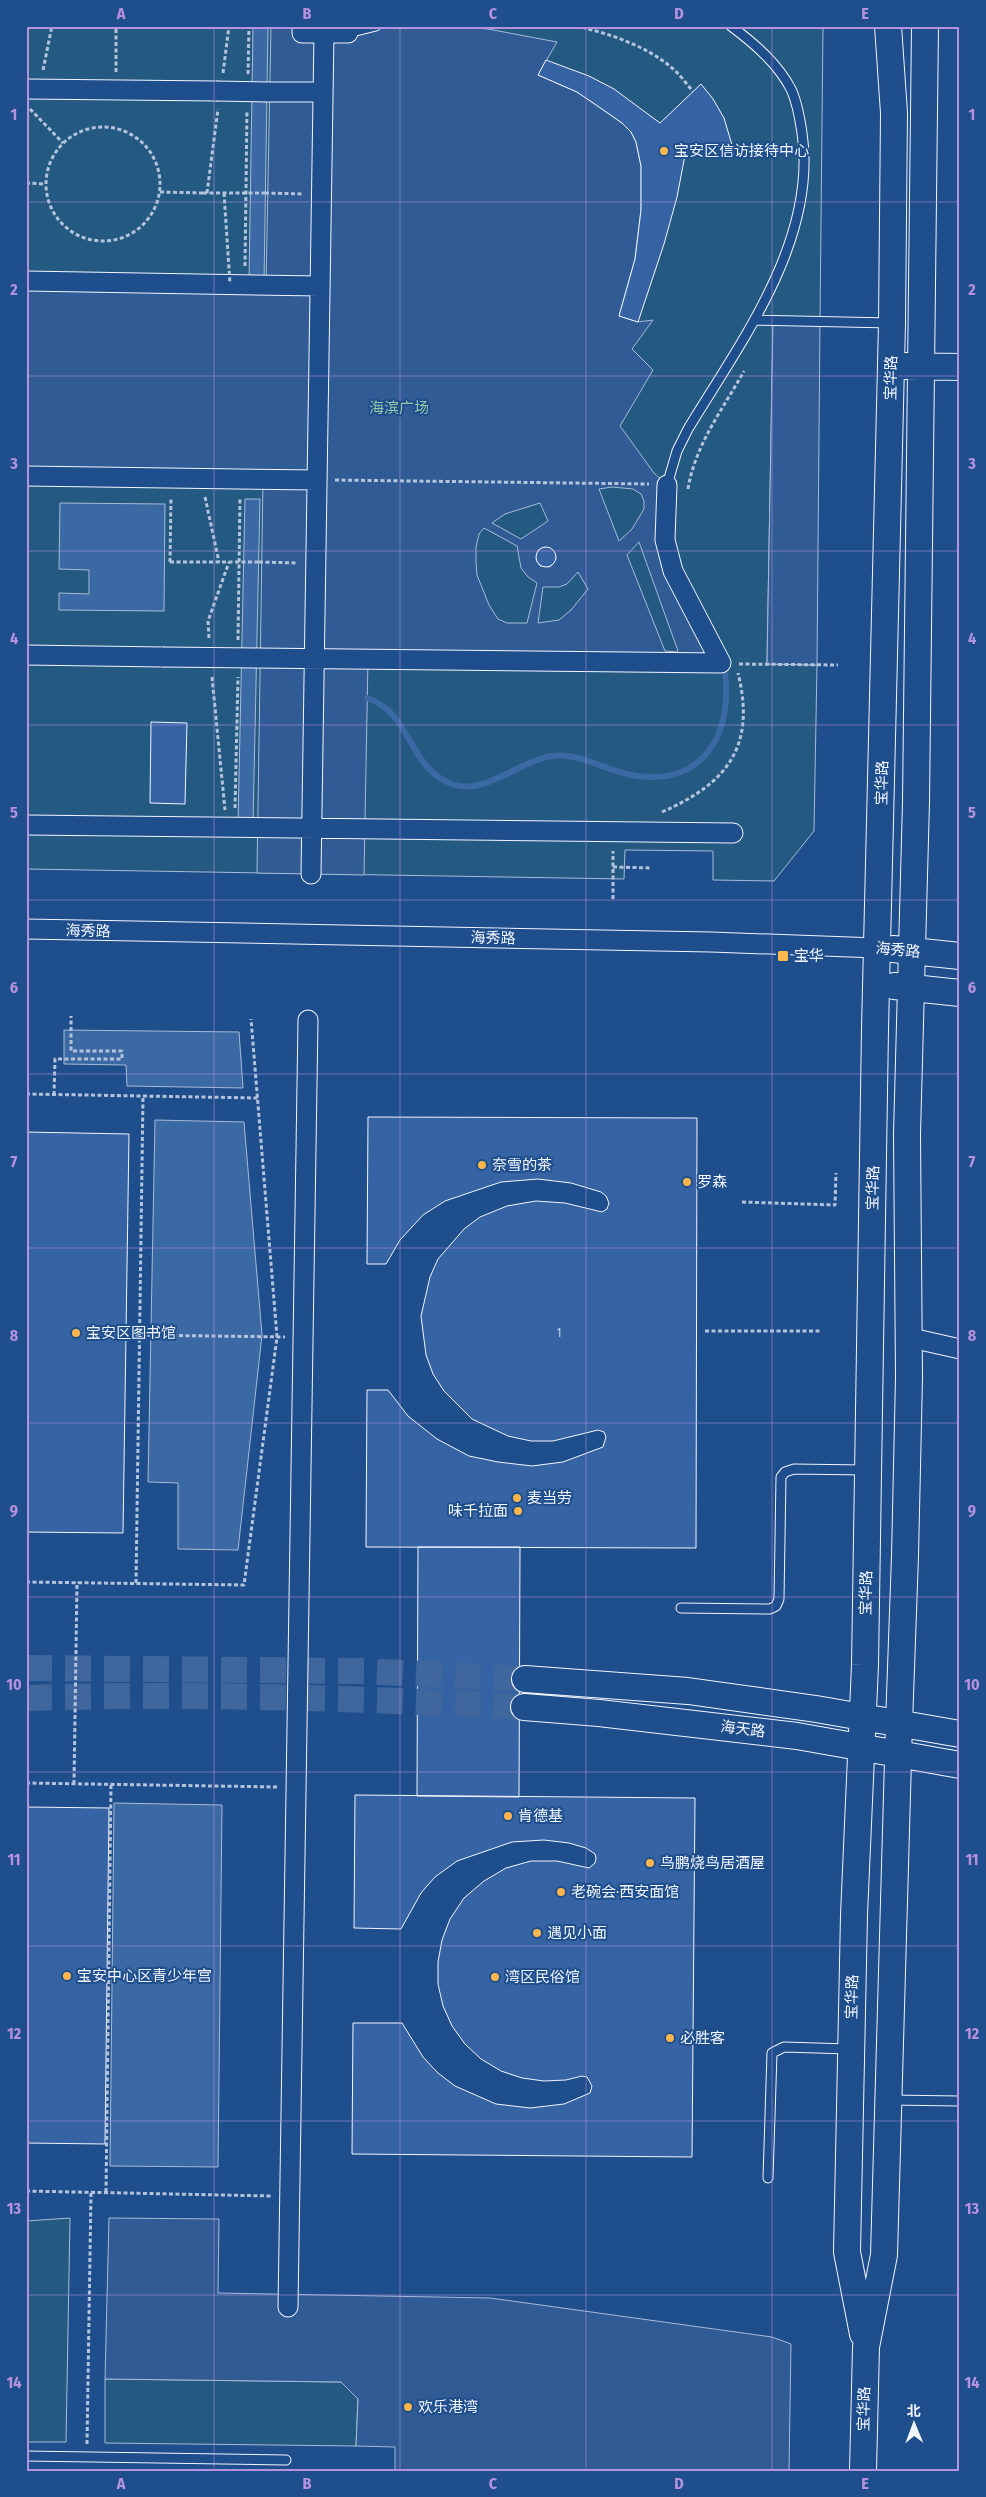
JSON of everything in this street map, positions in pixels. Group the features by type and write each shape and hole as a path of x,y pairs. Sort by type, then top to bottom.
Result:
{"main road":[{"name":"宝华路","path":"866,2348 847,2252 860,1746 865,1665 876,984 892,323 894,113 888,26"},
{"name":"宝华路","path":"863,2471 866,2348 884,2255 898,1753 906,1556 906,1200 916,755 925,26"},
{"path":"891,366 960,367"},
{"path":"883,754 887,766 902,772 915,763 916,755"},
{"name":"海秀路","path":"877,948 960,956"},
{"path":"876,984 960,993"},
{"name":"海天路","path":"525,1679 688,1691 960,1734"},
{"name":"海天路","path":"524,1707 733,1727 860,1746 960,1765"}],"street":[{"path":"302,26 302,33 348,30"},
{"path":"310,874 324,33"},
{"path":"33,89 323,92"},
{"path":"26,281 320,286"},
{"path":"26,476 317,480"},
{"path":"26,655 721,664 673,571 666,540 667,485"},
{"path":"26,825 734,834"},
{"name":"海秀路","path":"26,929 701,942 877,948"},
{"path":"288,2306 308,1020"},
{"path":"907,1337 960,1348"}],"lane":[{"path":"348,30 376,26"},
{"path":"667,485 677,451 688,428 756,320 771,288 798,213 804,183 805,152 800,120 791,90 776,66 755,44 731,26"},
{"path":"756,320 892,323"},
{"path":"681,1608 770,1609 776,1606 779,1599 781,1477 785,1472 794,1468 868,1470"},
{"path":"768,2178 772,2053 784,2047 852,2049"},
{"path":"889,2100 960,2101"},
{"path":"26,2456 286,2460"}],"path":[{"path":"33,89 52,26"},
{"path":"115,90 116,26"},
{"path":"238,284 246,193 249,26"},
{"path":"576,26 595,30 652,54 673,68 693,92"},
{"path":"26,105 63,143"},
{"path":"106,127 129,134 148,148 156,161 160,177 160,192 156,206 149,219 139,229 127,237 98,241 84,239 60,223 47,198 45,184 47,169 53,155 63,143 75,134 90,128 106,127"},
{"path":"26,183 45,184"},
{"path":"160,192 322,194"},
{"path":"224,193 238,284"},
{"path":"171,478 170,562 316,563"},
{"path":"201,478 219,562"},
{"path":"317,480 689,485"},
{"path":"227,827 208,621 229,562"},
{"path":"721,664 838,665"},
{"path":"613,832 613,898"},
{"path":"613,867 651,868"},
{"path":"54,1095 55,1059 122,1059 122,1051 71,1051 71,1016"},
{"path":"26,1582 244,1585 277,1337 251,1019"},
{"path":"26,1094 258,1098"},
{"path":"136,1584 143,1096"},
{"path":"742,1202 835,1205 836,1173"},
{"path":"705,1331 822,1331"},
{"path":"140,1335 265,1337"},
{"path":"74,1784 77,1582"},
{"path":"26,1783 296,1788"},
{"path":"106,2192 112,1785"},
{"path":"26,2191 289,2196"},
{"path":"86,2457 91,2192"}],"green space":[{"name":"海滨广场","path":"26,26 823,26 820,321 773,321 767,664 817,665 814,831 774,881 713,880 713,851 625,850 624,879 26,869"},
{"path":"70,2218 66,2442 26,2442 26,2221"},
{"path":"105,2379 341,2382 358,2399 356,2446 105,2443"}],"shaded area":[{"path":"253,26 268,26 264,283 249,283"},
{"path":"271,26 456,26 488,29 557,42 538,75 577,92 622,123 631,132 636,142 641,166 641,210 635,259 619,316 638,322 653,320 632,349 653,370 620,426 654,473 667,485 665,540 721,663 368,659 364,875 257,873 263,479 26,476 26,281 266,285","holes":["612,487 633,489 641,494 644,501 644,509 632,529 619,541 599,489","540,503 548,521 521,539 492,523 505,514","484,528 517,546 521,568 528,577 537,583 527,623 507,623 498,619 489,605 477,575 476,547 479,534","639,542 678,651 665,651 627,555","544,547 550,548 555,553 556,559 550,567 540,566 536,560 538,550","578,572 588,589 571,610 559,620 538,623 543,587 559,587 567,584"]},
{"path":"773,320 820,321 817,665 767,664"},
{"path":"245,499 260,499 253,824 238,824"},
{"path":"60,503 165,504 164,611 59,610 59,593 89,594 89,570 59,569"},
{"path":"64,1030 239,1032 243,1088 127,1086 126,1065 64,1064"},
{"path":"155,1120 244,1122 262,1335 238,1550 178,1549 178,1483 148,1482"},
{"path":"114,1803 222,1805 218,2167 110,2166"},
{"name":"欢乐港湾","path":"109,2218 219,2219 218,2293 490,2298 772,2337 791,2344 789,2471 395,2470 395,2447 356,2446 358,2399 341,2382 105,2379"}],"building":[{"path":"546,60 589,76 614,89 660,123 701,84 713,99 724,118 732,145 686,150 677,197 664,244 638,322 619,316 635,259 641,210 641,166 636,142 631,132 622,123 602,109 577,92 538,75"},
{"path":"546,547 553,550 556,557 553,564 546,567 539,564 536,557 539,550"},
{"path":"151,722 187,723 185,804 150,803"},
{"path":"368,1117 697,1118 696,1548 366,1547 367,1390 388,1390 408,1416 437,1439 469,1456 532,1466 563,1462 603,1447 606,1437 604,1432 598,1430 553,1441 531,1441 508,1436 472,1419 444,1391 433,1374 426,1355 421,1316 430,1277 438,1259 464,1229 480,1217 507,1206 536,1201 565,1203 602,1212 607,1209 609,1203 606,1196 601,1192 571,1183 538,1179 501,1182 445,1201 423,1215 400,1240 386,1264 367,1264"},
{"name":"宝安区图书馆","path":"26,1132 129,1134 123,1533 26,1532"},
{"path":"418,1547 520,1547 519,1797 417,1796"},
{"path":"355,1795 695,1798 692,2157 352,2154 353,2023 402,2023 423,2057 438,2073 455,2086 496,2104 530,2108 564,2104 590,2093 592,2086 587,2077 544,2081 522,2078 501,2071 481,2059 465,2044 452,2026 443,2006 438,1984 438,1962 442,1940 450,1919 464,1898 484,1881 506,1868 531,1861 557,1861 589,1868 595,1863 596,1858 595,1854 586,1848 569,1843 544,1840 512,1842 457,1861 435,1877 421,1893 401,1929 354,1928"},
{"name":"宝安中心区青少年宫","path":"26,1807 109,1808 105,2144 26,2143"}],"waterway":[{"path":"367,698 382,705 393,716 427,767 439,778 455,785 467,787 479,785 539,759 561,755 581,759 621,773 656,777 677,773 694,765 708,752 717,736 724,717 726,695 725,672"}],"tunnel":[{"path":"26,1668 364,1671 525,1679"},
{"path":"26,1698 150,1696 275,1697 524,1707"}],"place":[{"name":"宝安区信访接待中心","path":"664,151"},
{"name":"宝华","path":"783,956"},
{"name":"奈雪的茶","path":"482,1165"},
{"name":"罗森","path":"687,1182"},
{"name":"宝安区图书馆","path":"76,1333"},
{"name":"麦当劳","path":"517,1498"},
{"name":"味千拉面","path":"518,1511"},
{"name":"肯德基","path":"508,1816"},
{"name":"鸟鹏烧鸟居酒屋","path":"650,1863"},
{"name":"老碗会·西安面馆","path":"561,1892"},
{"name":"遇见小面","path":"537,1933"},
{"name":"宝安中心区青少年宫","path":"67,1976"},
{"name":"湾区民俗馆","path":"495,1977"},
{"name":"必胜客","path":"670,2038"},
{"name":"欢乐港湾","path":"408,2407"}]}
